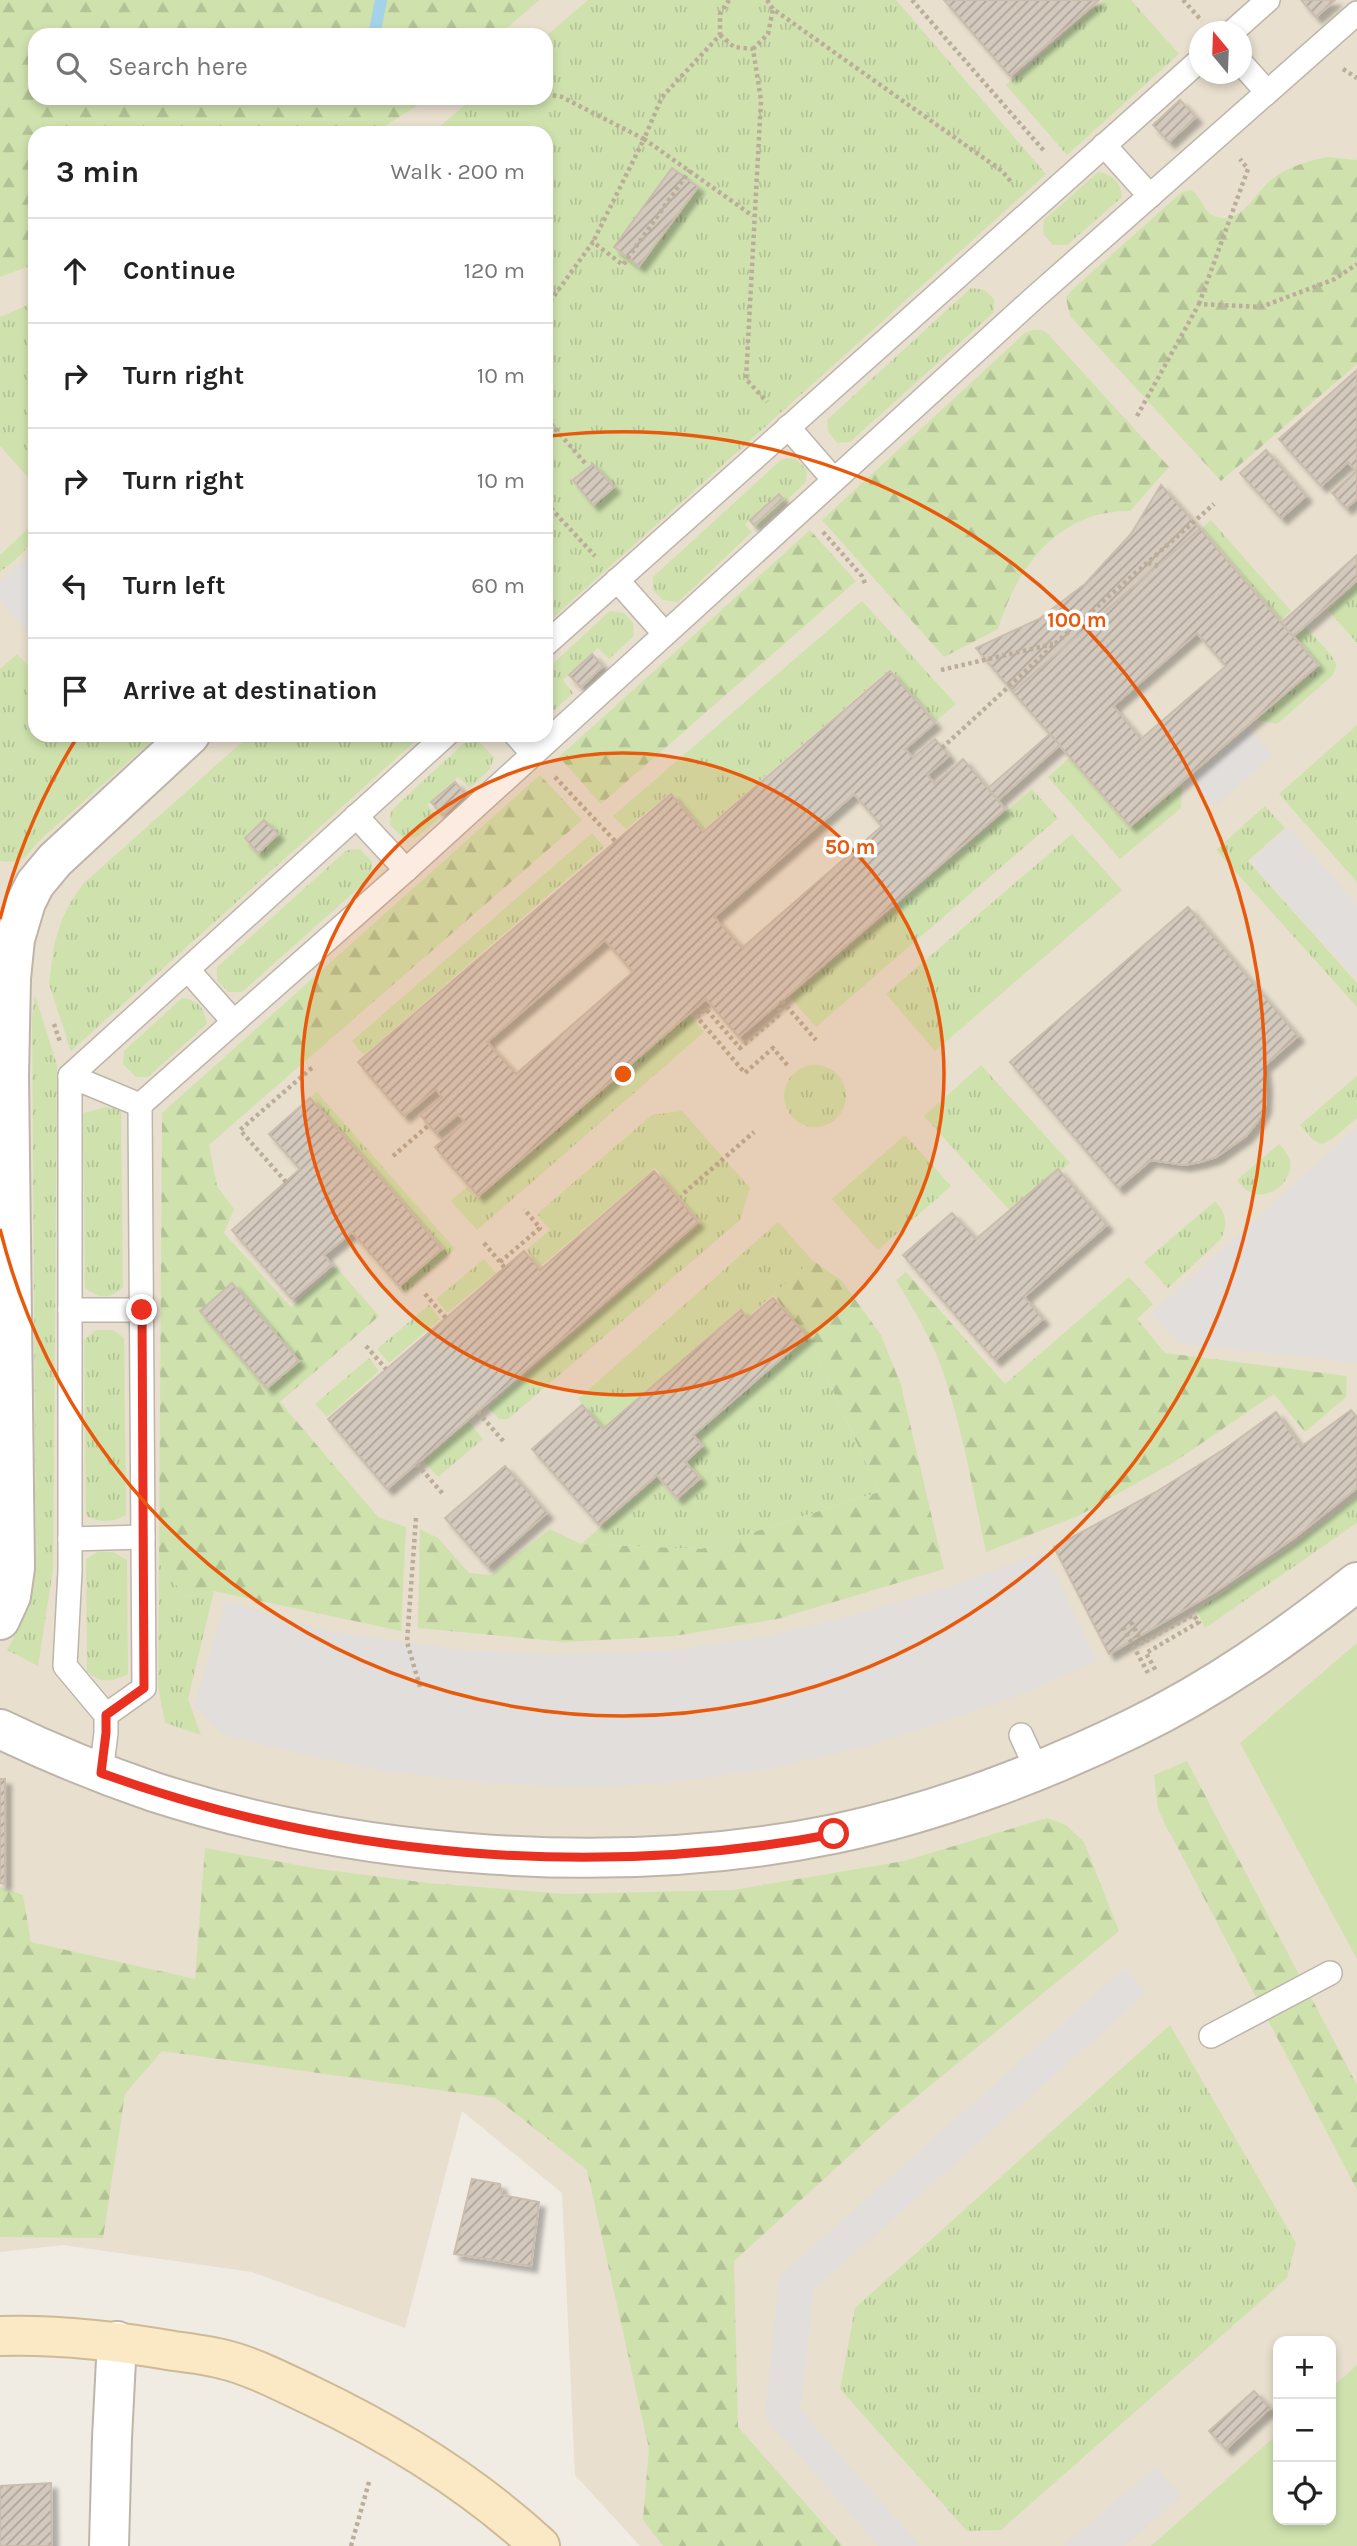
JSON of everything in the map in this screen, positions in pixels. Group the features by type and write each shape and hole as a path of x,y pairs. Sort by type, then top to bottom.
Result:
{"main road":[{"path":"0,2336 31,2335 117,2341 223,2359 274,2378 366,2422 426,2457 513,2521 540,2546"}],"street":[{"path":"0,1620 11,1596 15,1568 9,1065 10,978 15,939 26,902 35,884 55,860 182,742"},
{"path":"0,1730 101,1773 194,1804 299,1829 440,1849 573,1857 680,1854 805,1839 884,1822 1037,1770 1133,1729 1220,1680 1285,1637 1357,1582"},
{"path":"109,2546 117,2341"}],"lane":[{"path":"1244,21 1268,0"},
{"path":"553,736 834,480 1357,13"},
{"path":"553,638 1189,69"},
{"path":"1252,76 1267,92"},
{"path":"1104,145 1150,196"},
{"path":"788,426 834,480"},
{"path":"617,580 665,634"},
{"path":"101,1773 106,1715 65,1666 70,1539 70,1076 438,742"},
{"path":"522,742 533,754"},
{"path":"106,1715 144,1688 140,1105 546,742"},
{"path":"356,816 405,870"},
{"path":"187,970 234,1022"},
{"path":"70,1076 140,1105"},
{"path":"70,1310 142,1310"},
{"path":"70,1539 143,1537"},
{"path":"1021,1735 1037,1770"},
{"path":"1211,2036 1330,1973"}],"path":[{"path":"553,297 593,242 645,139 662,97 720,35 720,15 729,0"},
{"path":"766,0 773,9 1002,171"},
{"path":"912,0 1068,178"},
{"path":"1183,0 1202,21"},
{"path":"753,49 768,34 773,9"},
{"path":"720,35 734,47 753,49"},
{"path":"746,379 761,100 753,49"},
{"path":"553,95 562,97 645,139 753,217"},
{"path":"1137,416 1199,304 1248,169 1221,133"},
{"path":"593,242 623,265 690,170"},
{"path":"1199,304 1261,307 1335,279 1357,264"},
{"path":"553,426 585,463"},
{"path":"942,748 1214,504"},
{"path":"803,508 862,576 866,586"},
{"path":"553,511 571,530"},
{"path":"1147,563 1158,566"},
{"path":"941,670 1056,643"},
{"path":"533,754 615,841"},
{"path":"788,1066 773,1048 745,1073 696,1017 706,1009 740,1048 778,1016 782,1001 816,1040"},
{"path":"286,1182 240,1130 314,1066"},
{"path":"393,1156 429,1125"},
{"path":"684,1192 754,1132"},
{"path":"500,1262 540,1228 524,1209"},
{"path":"484,1243 505,1268"},
{"path":"425,1294 446,1318"},
{"path":"366,1346 386,1369"},
{"path":"478,1412 504,1442"},
{"path":"417,1464 443,1494"},
{"path":"416,1518 407,1642 420,1687"},
{"path":"1131,1622 1142,1643 1193,1615 1199,1622 1146,1653 1156,1671"},
{"path":"1123,1627 1149,1674"},
{"path":"351,2546 369,2482"}],"shaded area":[{"path":"0,0 1357,0 1357,2546 640,2546 575,2475 562,2193 462,2111 405,2328 252,2272 63,2245 0,2252"},
{"path":"28,557 28,632 0,600 0,582"},
{"path":"1249,729 1272,756 1214,806 1191,779"},
{"path":"1288,827 1357,905 1357,980 1250,861"},
{"path":"1357,1128 1357,1363 1178,1343 1152,1313"},
{"path":"1045,1552 1097,1661 1030,1691 952,1719 864,1747 777,1767 684,1781 588,1788 479,1782 390,1772 224,1735 194,1706 226,1601 327,1631 452,1649 553,1655 664,1651 766,1637 862,1613 948,1587"},
{"path":"1125,1968 1146,1993 814,2289 800,2410 920,2546 879,2546 765,2417 779,2277"},
{"path":"1156,2467 1181,2496 1124,2546 1064,2546"}],"green space":[{"path":"0,0 539,0 507,28 28,28 28,105 417,105 386,126 28,126 28,267 0,277"},
{"path":"588,0 896,0 1046,174 553,618 553,126 440,126 465,105 553,105 553,30"},
{"path":"1103,0 1131,0 1179,54 1067,155 1006,85"},
{"path":"1328,157 1357,160 1357,364 1221,481 1070,316 1066,298 1182,192 1191,190 1212,215 1231,217 1246,207 1278,174"},
{"path":"1098,172 1115,180 1122,197 1067,245 1053,245 1043,234 1044,220"},
{"path":"971,288 985,290 994,299 994,312 850,442 837,443 828,432 827,420"},
{"path":"28,305 28,477 0,446 0,317"},
{"path":"1042,330 1048,334 1169,467 1130,511 1105,513 1082,520 1062,531 1044,546 1017,584 998,629 944,657 822,520 1025,333"},
{"path":"795,458 807,470 806,482 756,529 748,521 745,525 752,532 678,602 663,600 653,590 653,577 782,459"},
{"path":"1211,520 1291,611 1281,620 1202,528"},
{"path":"28,529 27,547 0,572 0,555"},
{"path":"810,530 856,581 601,804 559,757"},
{"path":"1357,584 1357,643 1328,610"},
{"path":"862,601 956,704 936,721 890,669 704,829 671,792 626,829 613,816"},
{"path":"610,611 624,613 633,623 634,636 609,659 598,648 563,680 573,693 553,711 553,664"},
{"path":"1306,628 1335,661 1332,676 1277,724 1257,720 1320,666 1296,636"},
{"path":"17,654 28,666 28,742 151,742 42,838 24,858 11,862 0,861 0,669"},
{"path":"1357,725 1357,882 1279,794"},
{"path":"242,742 414,742 71,1051 49,984 54,945 61,922 84,883"},
{"path":"479,742 494,757 490,769 470,788 458,777 427,805 439,818 417,837 403,838 390,825 391,811 464,743"},
{"path":"1069,758 1130,828 1182,785 1181,808 1120,859 1048,777"},
{"path":"540,775 582,820 209,1145 217,1186 234,1209 224,1233 291,1307 336,1267 379,1316 280,1402 378,1517 406,1527 401,1631 214,1591 186,1597 159,1563 162,1113"},
{"path":"1032,789 1058,818 816,1027 790,997"},
{"path":"1265,806 1285,828 1248,861 1357,983 1357,1007 1216,850"},
{"path":"592,833 604,847 364,1055 352,1041"},
{"path":"1072,834 1122,890 935,1051 886,994"},
{"path":"360,849 372,862 371,877 242,992 228,992 217,980 217,967 347,850"},
{"path":"35,995 57,1065 53,1569 38,1666 7,1650 25,1610 36,1568 32,1018"},
{"path":"182,998 200,1006 207,1024 148,1077 136,1077 123,1064 124,1051"},
{"path":"689,1014 704,1032 477,1230 451,1201 467,1187 478,1199"},
{"path":"815,1065 827,1067 837,1074 844,1084 844,1108 837,1118 827,1125 815,1127 803,1125 793,1118 786,1108 784,1096 786,1084 793,1074 803,1067"},
{"path":"981,1065 1070,1163 1012,1213 924,1116"},
{"path":"1357,1076 1357,1118 1331,1140 1322,1144 1313,1140 1300,1125"},
{"path":"317,1092 455,1249 405,1293 401,1287 444,1248 311,1097"},
{"path":"106,1107 121,1110 123,1287 109,1296 96,1294 85,1288 83,1113"},
{"path":"682,1111 750,1188 740,1220 508,1419 499,1419 488,1407 702,1223 655,1168 541,1266 526,1250 550,1230 537,1214 652,1115"},
{"path":"905,1135 951,1186 878,1250 832,1199"},
{"path":"1279,1144 1289,1158 1290,1165 1282,1185 1269,1193 1255,1194 1247,1191 1237,1180"},
{"path":"1215,1201 1225,1219 1225,1229 1220,1240 1168,1288 1144,1262"},
{"path":"778,1222 812,1260 748,1317 740,1309 603,1429 578,1399"},
{"path":"484,1259 496,1273 447,1313 436,1299"},
{"path":"812,1260 841,1280 881,1335 901,1385 944,1569 777,1619 674,1636 566,1642 418,1628 420,1529 438,1538 469,1573 491,1575 550,1529 581,1544 701,1549 879,1492 808,1336 773,1295"},
{"path":"906,1272 1005,1384 1129,1277 1153,1304 1137,1319 1165,1353 1347,1376 1346,1397 1305,1432 1274,1394 1174,1462 1078,1516 986,1552 962,1439 943,1372 928,1336 896,1280"},
{"path":"429,1305 440,1319 389,1363 377,1349"},
{"path":"96,1330 113,1330 124,1338 126,1515 106,1521 86,1516 84,1340"},
{"path":"808,1336 879,1492 701,1549 581,1544 657,1478 678,1501 702,1479 687,1462 705,1446 696,1435"},
{"path":"369,1358 379,1371 327,1417 315,1404"},
{"path":"469,1422 483,1439 438,1477 424,1461"},
{"path":"1357,1497 1357,1523 1205,1628 1197,1610 1295,1544"},
{"path":"98,1552 113,1552 127,1560 128,1674 117,1679 98,1678 87,1672 86,1559"},
{"path":"159,1563 186,1597 214,1591 188,1699 201,1735 165,1723 158,1686"},
{"path":"1357,1643 1357,1959 1240,1743"},
{"path":"1187,1761 1357,2085 1357,2190 1158,1810 1154,1775"},
{"path":"1047,1818 1066,1825 1084,1842 1119,1931 892,2117 734,2261 738,2427 843,2546 663,2546 643,2520 649,2449 587,2170 496,2098 162,2051 125,2094 103,2238 0,2237 0,1887 23,1895 31,1942 195,1979 205,1848 319,1869 428,1883 565,1894 733,1890 904,1861"},
{"path":"1170,2025 1296,2243 1287,2278 1001,2530 967,2531 840,2389 855,2308"},
{"path":"1357,2365 1357,2546 1151,2546 1273,2438 1273,2525 1336,2525 1336,2384"}],"building":[{"path":"944,0 1099,0 1010,76"},
{"path":"1301,0 1335,0 1316,17"},
{"path":"1180,100 1196,117 1169,142 1153,125"},
{"path":"672,168 698,187 639,266 614,247"},
{"path":"1357,370 1357,499 1346,508 1332,493 1356,471 1348,462 1321,486 1279,439"},
{"path":"1266,450 1306,496 1281,518 1240,473"},
{"path":"593,464 614,487 593,505 573,480"},
{"path":"1161,485 1200,529 1013,692 976,648 1039,619 1085,584 1131,534"},
{"path":"779,494 783,499 754,525 750,520"},
{"path":"1200,529 1318,665 1130,826 1013,692","holes":["1197,633 1226,666 1141,739 1113,706"]},
{"path":"1357,555 1357,580 1293,636 1281,623"},
{"path":"592,654 603,666 581,687 569,675"},
{"path":"890,671 935,723 905,749 913,758 935,739 949,756 927,775 935,784 963,759 1005,809 739,1037 706,999 478,1196 435,1147 465,1122 458,1114 436,1133 420,1115 442,1097 436,1089 404,1116 358,1062 671,794 703,832","holes":["854,794 882,826 742,948 714,917","605,940 633,972 516,1074 487,1042"]},
{"path":"1050,734 1060,745 998,800 988,788"},
{"path":"455,782 465,794 443,815 431,802"},
{"path":"264,820 278,834 258,853 245,838"},
{"path":"1188,907 1298,1036 1264,1066 1265,1107 1246,1136 1216,1157 1200,1162 1184,1165 1151,1160 1118,1188 1010,1062"},
{"path":"310,1098 442,1249 399,1286 352,1232 324,1255 332,1265 292,1299 232,1230 300,1169 269,1134"},
{"path":"1058,1169 1107,1225 1024,1297 1043,1319 995,1360 903,1255 952,1213 976,1239"},
{"path":"654,1171 698,1222 387,1489 328,1419 524,1251 540,1270"},
{"path":"232,1283 299,1361 267,1388 200,1311"},
{"path":"773,1298 807,1336 693,1435 702,1446 685,1462 700,1478 677,1498 657,1475 599,1525 532,1449 582,1405 603,1429 741,1310 748,1319"},
{"path":"1351,1410 1357,1417 1357,1488 1294,1538 1218,1590 1109,1654 1054,1547 1156,1492 1226,1448 1276,1412 1301,1447"},
{"path":"505,1466 547,1513 487,1566 445,1518"},
{"path":"0,1779 5,1779 5,1884 0,1883"},
{"path":"472,2179 500,2184 502,2195 539,2202 531,2266 454,2254"},
{"path":"1254,2391 1270,2408 1226,2449 1209,2431"},
{"path":"51,2483 52,2546 0,2546 0,2486"}],"waterway":[{"path":"375,28 381,0"}],"route":[{"path":"142,1310 144,1688 106,1715 101,1773 194,1804 299,1829 440,1849 573,1857 680,1854 729,1850 834,1834"}]}
